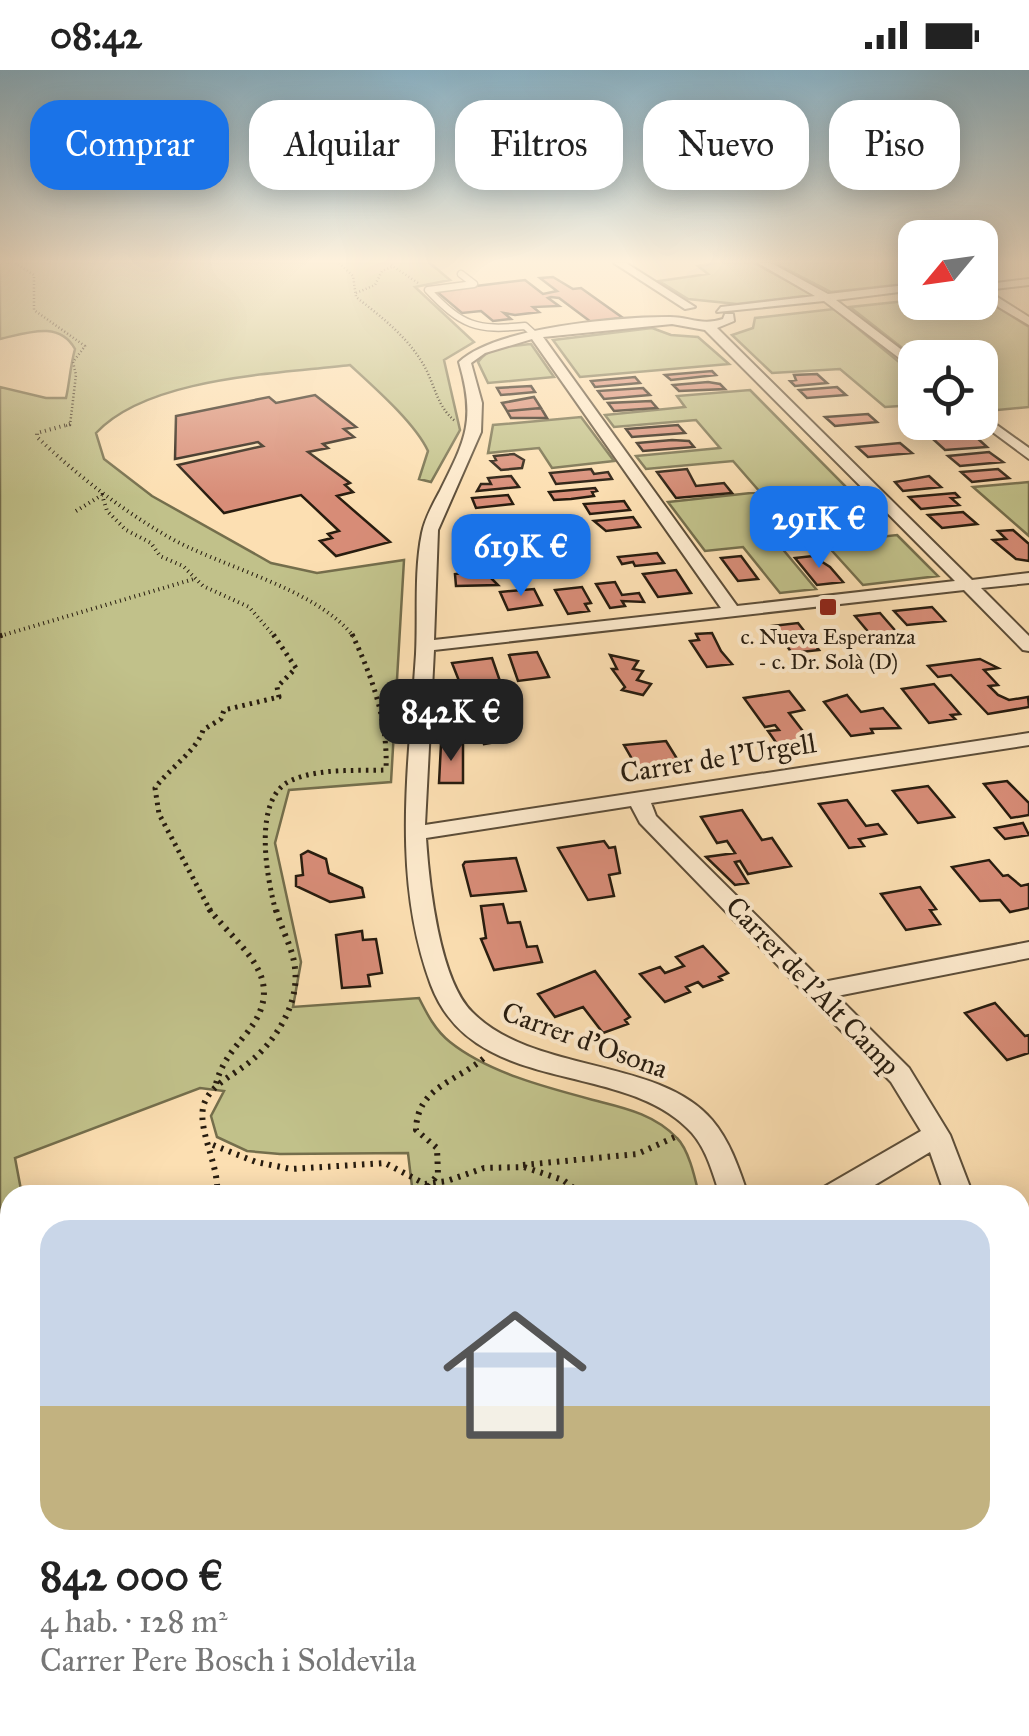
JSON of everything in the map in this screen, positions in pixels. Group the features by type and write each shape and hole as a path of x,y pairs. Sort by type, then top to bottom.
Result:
{"street":[{"path":"476,428 477,396 465,362 476,350 501,341"},
{"path":"539,341 732,611"},
{"path":"723,341 1029,646"},
{"name":"Carrer d'Osona","path":"476,428 430,529 414,832 445,992 472,1029 497,1043 632,1084 697,1121"},
{"path":"998,430 1029,455"},
{"path":"426,646 1029,578"},
{"name":"Carrer de l'Urgell","path":"414,832 1029,740"},
{"name":"Carrer de l'Alt Camp","path":"638,798 647,818 900,1075 937,1135 955,1185"},
{"path":"821,991 1029,950"},
{"path":"697,1121 708,1135 730,1185"},
{"path":"851,1185 937,1135"}],"path":[{"path":"78,341 85,346 72,365 76,375 70,425 36,434 102,495 198,553 308,598 341,622 353,635 377,692 387,740 386,770"},
{"path":"407,341 438,388 444,415 476,428"},
{"path":"76,510 102,495"},
{"path":"102,495 106,511 126,530 152,542 160,556 249,607 296,668 278,684 280,697 224,710 221,720 202,730 200,742 172,766 155,788 159,814 205,903 220,924 243,942 257,965 264,989 254,1028 216,1072 215,1088"},
{"path":"0,636 195,578"},
{"path":"218,1185 219,1164 202,1124 202,1106 215,1088 247,1066 273,1039 295,982 296,968 271,898 266,858 267,820 273,794 284,783 302,778 419,769"},
{"path":"431,1185 440,1163 437,1148 416,1130 414,1117 422,1099 460,1073 469,1072 497,1043"},
{"path":"433,1185 486,1167 637,1154 670,1140 697,1121"},
{"path":"212,1145 242,1158 299,1169 380,1162 398,1167 413,1181 427,1185"},
{"path":"520,1166 573,1185"}],"green space":[{"path":"69,341 474,342 444,360 460,430 431,482 419,479 428,451 422,440 394,406 350,365 215,381 180,389 119,414 96,433 104,459 152,496 271,563 317,573 404,560 391,782 289,790 275,843 301,962 293,1007 419,998 445,1037 484,1063 542,1086 632,1111 660,1124 685,1150 696,1185 412,1185 408,1153 247,1151 217,1137 211,1116 224,1091 200,1088 15,1158 20,1185 0,1185 0,387 46,398 66,398 75,349"},
{"path":"554,341 702,341 729,364 580,377"},
{"path":"738,341 873,341 898,361 898,406 885,407 840,369 772,373"},
{"path":"998,341 1029,341 1029,407 998,410"},
{"path":"531,344 554,377 488,383 478,362 483,357 502,348"},
{"path":"750,390 858,499 770,509 799,543 780,546 816,589 780,593 743,547 705,551 668,502 760,492 733,461 646,469 636,456 720,448 696,420 614,427 605,415 685,407 677,396"},
{"path":"581,417 614,461 552,468 539,448 488,453 493,425"},
{"path":"1029,482 1029,536 973,487"},
{"path":"897,535 938,576 863,585 825,543"}],"building":[{"path":"712,371 716,375 671,380 665,375"},
{"path":"817,374 827,383 795,386 790,381 796,380 794,375"},
{"path":"635,377 640,383 595,387 591,381"},
{"path":"708,382 725,389 679,391 673,385"},
{"path":"531,386 535,392 501,395 497,388"},
{"path":"837,387 846,395 807,398 799,390"},
{"path":"643,388 650,395 604,399 598,391"},
{"path":"315,395 356,427 344,429 354,437 308,452 350,483 345,485 353,492 337,496 390,542 336,556 320,541 339,531 301,495 224,513 178,465 263,446 258,442 175,459 176,416 269,397 276,403"},
{"path":"534,397 541,408 507,411 502,403"},
{"path":"651,401 657,408 614,411 608,403"},
{"path":"541,408 547,418 511,418 507,411"},
{"path":"868,414 877,422 835,426 825,417"},
{"path":"678,425 685,433 632,437 626,429"},
{"path":"934,440 979,440 987,447 945,450"},
{"path":"689,441 694,447 643,451 637,443"},
{"path":"900,443 912,453 868,457 857,447"},
{"path":"989,452 1003,462 960,466 948,456"},
{"path":"514,454 524,460 522,468 501,470 491,461 496,460 494,456"},
{"path":"591,469 594,474 608,472 612,479 556,484 550,473"},
{"path":"687,469 696,486 724,483 732,493 676,498 657,472"},
{"path":"998,469 1009,478 972,482 961,472"},
{"path":"511,476 519,487 477,491 481,484 491,484 488,478"},
{"path":"929,476 941,487 903,491 895,482"},
{"path":"595,488 594,496 571,499 554,500 549,492"},
{"path":"955,493 959,497 951,498 959,505 921,509 909,497"},
{"path":"508,495 513,504 476,508 472,498"},
{"path":"624,501 630,510 590,514 584,504"},
{"path":"963,512 977,524 942,528 928,515"},
{"path":"633,517 640,527 606,531 594,521"},
{"path":"831,524 842,536 801,540 791,529"},
{"path":"522,528 528,539 465,546 460,534"},
{"path":"1013,530 1029,544 1029,561 1016,559 993,540 1006,539 998,531"},
{"path":"528,548 536,558 470,564 460,561 457,554 480,552 483,558 493,557 490,550"},
{"path":"657,553 664,563 635,566 633,562 622,564 618,557"},
{"path":"741,556 758,579 738,581 721,558"},
{"path":"813,556 843,582 817,585 795,558"},
{"path":"676,570 691,593 658,597 643,574"},
{"path":"484,571 498,585 456,586 455,574"},
{"path":"615,582 622,595 639,593 644,602 622,601 625,606 610,608 596,584"},
{"path":"582,587 591,603 585,604 589,611 568,614 555,590"},
{"path":"534,589 542,605 508,610 500,592"},
{"path":"932,607 945,621 907,625 894,611"},
{"path":"880,613 906,643 880,646 855,616"},
{"path":"798,623 819,650 792,653 772,626"},
{"path":"712,633 732,664 707,667 690,641 699,640 696,634"},
{"path":"537,652 549,677 518,681 509,655"},
{"path":"610,655 638,661 633,669 643,671 637,680 651,684 643,695 622,690 625,687 612,669 617,669"},
{"path":"492,658 502,687 463,691 452,663"},
{"path":"980,659 998,668 984,670 998,685 989,686 998,695 1009,700 1028,697 1029,707 988,714 951,675 938,677 928,666"},
{"path":"934,684 960,714 951,715 955,719 929,723 902,689"},
{"path":"789,691 804,710 789,713 809,739 777,744 768,731 779,730 775,725 765,727 744,698"},
{"path":"847,695 861,712 883,708 900,728 871,729 873,733 851,736 824,702"},
{"path":"500,725 507,740 484,744 478,728"},
{"path":"666,741 679,762 636,766 624,745"},
{"path":"441,744 463,744 463,783 439,783"},
{"path":"1007,781 1029,803 1029,815 1011,818 984,784"},
{"path":"928,786 954,817 918,823 893,791"},
{"path":"847,800 866,826 878,824 886,834 859,839 864,846 849,848 819,804"},
{"path":"742,810 762,840 772,838 791,866 748,874 740,861 735,862 748,883 735,885 706,857 735,853 727,841 717,843 701,817"},
{"path":"1023,823 1029,835 1005,839 995,828"},
{"path":"604,841 609,848 615,847 620,873 609,875 614,896 588,900 558,848"},
{"path":"308,851 326,859 329,873 362,888 364,897 330,902 296,886 296,876 303,875 301,855"},
{"path":"516,858 526,891 471,896 465,862"},
{"path":"989,860 1003,876 1008,875 1021,886 1029,884 1029,908 1010,912 1000,900 980,901 952,867"},
{"path":"920,887 936,909 930,910 940,924 906,930 881,894"},
{"path":"503,904 508,923 520,922 527,947 537,946 542,962 494,970 481,939 486,938 481,906"},
{"path":"362,931 363,940 376,939 382,973 368,975 370,986 342,988 336,935"},
{"path":"703,946 728,973 719,977 722,980 703,987 698,982 686,987 690,992 665,1002 640,974 660,967 665,973 684,966 676,957"},
{"path":"595,971 630,1017 625,1020 628,1024 603,1033 583,1007 555,1017 538,994"},
{"path":"995,1003 1025,1036 1029,1035 1029,1053 1007,1060 965,1013"}],"place":[{"name":"c. Nueva Esperanza - c. Dr. Solà (D)","path":"828,607"}]}
